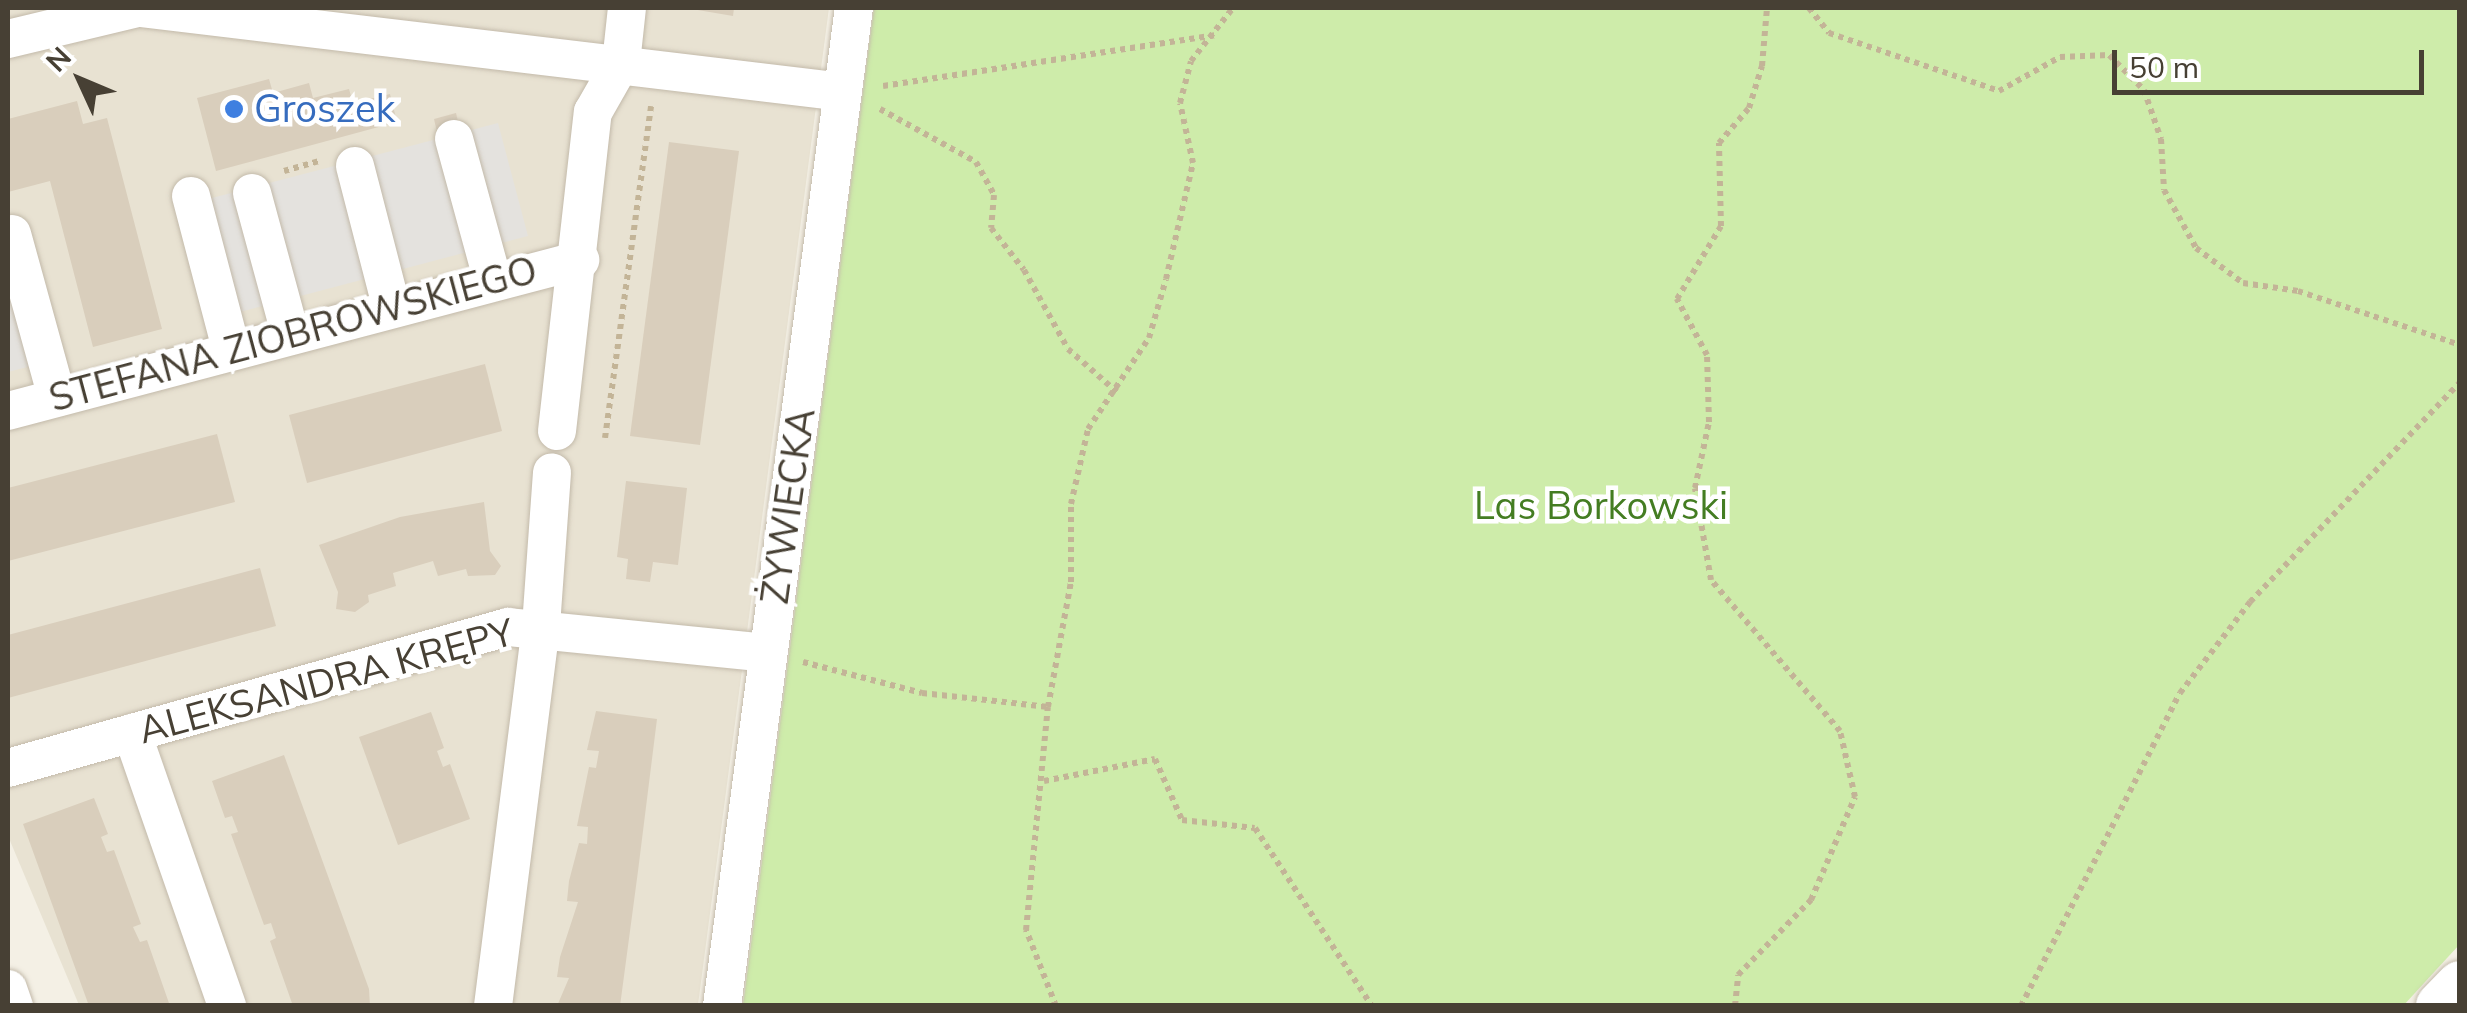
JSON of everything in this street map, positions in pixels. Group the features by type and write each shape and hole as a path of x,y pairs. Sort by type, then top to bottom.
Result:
{"street":[{"path":"8,39 138,8 842,92"},
{"path":"557,432 580,260 593,112 621,63 627,8"},
{"name":"ŻYWIECKA","path":"722,1006 854,8"},
{"path":"454,139 492,278"},
{"path":"345,162 390,305"},
{"path":"258,185 290,333"},
{"path":"191,196 231,349"},
{"path":"12,234 57,397"},
{"name":"STEFANA ZIOBROWSKIEGO","path":"8,411 492,278 580,260"},
{"path":"493,1006 540,626 552,472"},
{"name":"ALEKSANDRA KRĘPY","path":"8,768 508,626 540,626 768,653"},
{"path":"132,734 227,1006"},
{"path":"2440,1006 2460,984"},
{"path":"8,990 14,1006"}],"path":[{"path":"1056,1006 1026,930 1044,781 1048,707 1070,582 1070,504 1088,429 1117,392 1149,338 1193,163 1180,103 1191,61 1218,35 1233,8"},
{"path":"1735,1006 1738,975 1810,900 1855,798 1840,730 1711,580 1694,488 1710,422 1707,354 1677,299 1721,226 1720,142 1749,108 1762,66 1767,8"},
{"path":"1808,8 1829,33 2000,90 2060,57 2109,55 2144,90 2161,139 2164,190 2196,248 2242,284 2298,290 2460,345"},
{"path":"842,92 1218,35"},
{"path":"842,92 927,130 976,162 994,195 992,228 1068,349 1117,392"},
{"path":"604,438 652,95"},
{"path":"258,185 345,162"},
{"path":"2021,1006 2180,693 2262,589 2460,382"},
{"path":"768,653 922,693 1048,707"},
{"path":"1044,781 1155,758 1182,820 1255,828 1372,1006"}],"shaded area":[{"path":"8,8 829,8 698,1005 79,1005 8,836"},
{"path":"498,123 528,236 236,313 208,199"},
{"path":"27,221 62,358 8,372 8,227"}],"green space":[{"name":"Las Borkowski","path":"874,8 2459,8 2459,945 2403,1006 743,1005"}],"building":[{"path":"686,8 734,8 733,16"},
{"path":"269,79 273,93 309,83 313,98 349,89 353,103 390,94 397,122 216,171 197,98"},
{"path":"77,101 83,124 107,118 162,329 93,347 50,181 8,192 8,119"},
{"path":"456,113 459,126 437,132 434,119"},
{"path":"669,142 739,151 700,445 630,436"},
{"path":"485,364 502,431 307,483 289,415"},
{"path":"217,434 235,502 8,561 8,488"},
{"path":"626,481 687,488 678,565 653,562 650,582 626,579 628,559 617,557"},
{"path":"484,502 490,551 501,566 495,575 468,576 466,569 438,576 433,561 393,573 396,586 368,595 369,602 355,612 336,609 338,592 319,545 400,517"},
{"path":"260,568 276,626 8,698 8,635"},
{"path":"596,711 657,719 638,871 620,1006 557,1006 569,978 557,977 560,957 578,902 567,901 569,881 579,843 587,844 588,827 577,826 589,767 596,768 599,751 587,750"},
{"path":"431,712 444,748 437,751 443,767 450,764 470,819 398,845 359,737"},
{"path":"284,755 369,989 370,1006 293,1006 270,941 276,938 271,923 264,925 231,834 238,832 232,816 225,818 212,781"},
{"path":"94,798 108,834 101,837 107,852 114,850 141,924 133,927 140,942 147,940 170,1006 89,1006 23,824"}],"place":[{"name":"Groszek","path":"234,109"}]}
